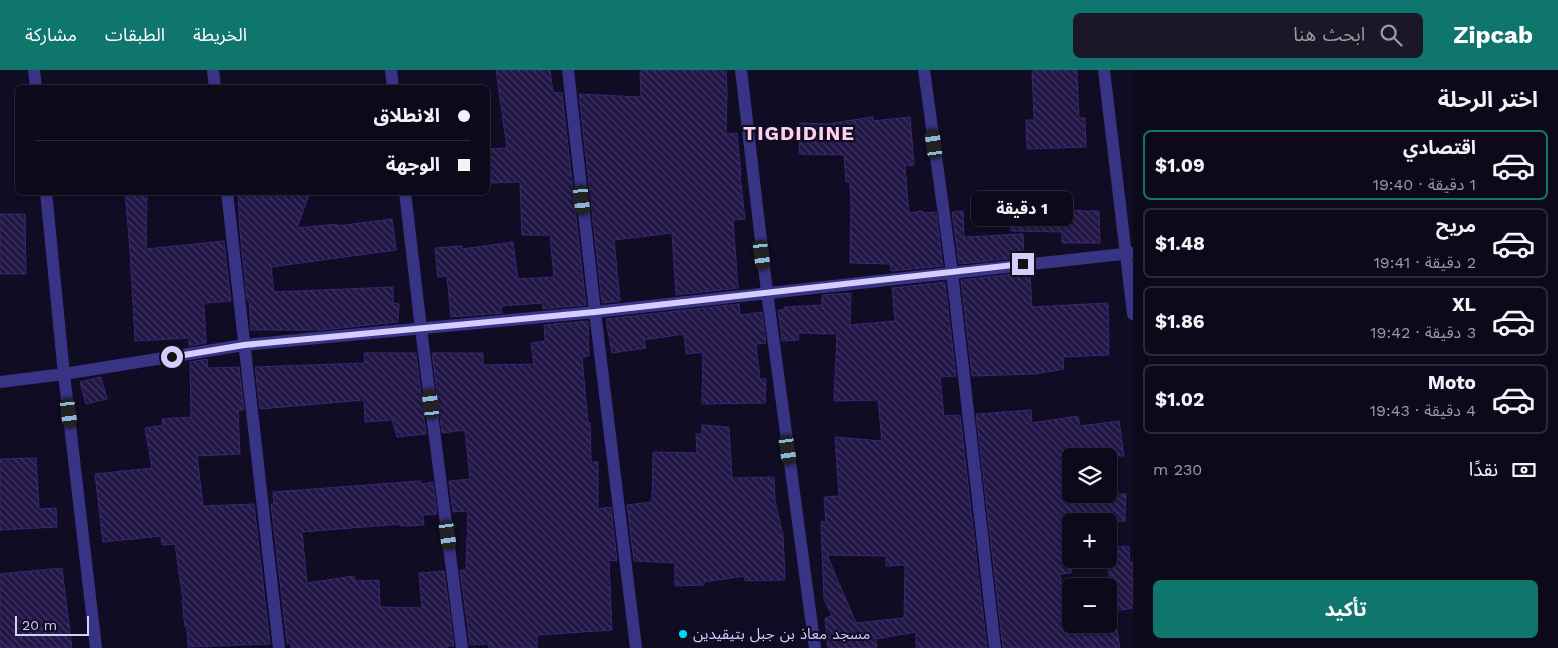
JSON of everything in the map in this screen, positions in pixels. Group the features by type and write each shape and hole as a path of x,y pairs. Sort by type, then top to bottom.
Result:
{"street":[{"path":"34,70 36,85"},
{"path":"213,70 215,85"},
{"path":"391,70 393,85"},
{"path":"568,70 636,648"},
{"path":"741,70 767,292 815,648"},
{"path":"924,70 952,272 995,648"},
{"path":"1104,70 1130,253 1133,314"},
{"path":"46,195 64,374 96,648"},
{"path":"226,195 279,648"},
{"path":"405,195 462,648"},
{"path":"0,382 64,374 244,345 595,312 1130,253"}],"building":[{"path":"496,70 550,70 553,92 562,93 586,305 543,309 543,303 501,306 502,313 451,317 447,276 438,277 435,248 462,246 462,249 513,242 518,279 554,277 550,235 522,235 520,182 490,183 490,149 507,148"},
{"path":"640,70 726,70 726,134 737,133 745,219 733,220 738,288 676,295 672,233 614,240 620,301 602,303 579,94 641,97"},
{"path":"1032,70 1077,70 1079,118 1085,118 1086,147 1027,149 1026,120 1034,120"},
{"path":"873,117 873,121 910,117 914,165 905,166 909,213 922,211 923,213 936,212 943,266 891,271 890,264 850,263 850,182 846,182 844,155 799,154 800,123 827,124"},
{"path":"125,195 147,195 146,249 224,241 231,301 204,303 206,343 189,346 189,338 135,341"},
{"path":"238,195 309,195 297,228 337,224 337,226 392,219 396,250 271,267 274,292 393,287 393,303 399,304 398,322 322,330 251,330 240,232"},
{"path":"963,211 964,237 1023,234 1024,257 959,264 952,212"},
{"path":"1010,211 1099,211 1100,243 1062,243 1062,232 1011,231"},
{"path":"0,214 25,214 26,274 0,274"},
{"path":"1030,272 1032,307 1108,303 1109,355 1063,357 1064,369 1035,374 972,376 961,280"},
{"path":"945,282 956,376 940,377 944,416 960,415 987,648 916,648 916,632 876,639 877,648 828,648 825,618 832,616 824,599 821,522 826,522 824,497 839,496 835,437 882,441 878,400 834,401 837,334 798,333 799,340 782,341 778,310 784,310 784,307 822,305 822,295 851,293 850,325 895,321 892,288","holes":["827,555 886,556 886,566 905,565 904,618 856,623"]},
{"path":"739,304 740,315 762,312 766,343 756,344 760,379 766,379 765,403 702,404 703,352 686,354 684,334 644,340 646,348 612,353 606,319"},
{"path":"588,321 589,356 582,357 588,423 590,422 591,462 598,462 598,509 611,507 617,561 609,560 612,630 537,635 537,648 489,648 489,644 470,645 460,570 466,570 468,511 453,512 449,481 470,479 465,430 442,433 432,353 483,353 483,365 534,364 531,343 545,341 544,325"},
{"path":"364,353 416,353 426,434 397,437 392,420 365,422 364,400 260,409 255,367 365,363"},
{"path":"207,359 208,368 239,367 244,410 238,410 240,454 197,456 203,506 254,504 270,644 188,647 187,627 185,627 175,544 162,545 161,536 103,542 95,474 152,468 145,428 163,425 162,419 191,417 190,362"},
{"path":"101,377 107,399 86,404 80,382"},
{"path":"1031,410 1032,423 1078,416 1080,426 1119,421 1124,456 1117,456 1117,448 1062,448 1062,503 1117,503 1117,494 1126,494 1125,521 1117,521 1117,513 1062,513 1062,568 1071,568 1071,573 1060,574 1062,588 1062,633 1117,633 1117,630 1120,648 1003,648 976,414"},
{"path":"702,425 729,427 732,478 774,477 775,501 783,535 785,580 745,581 745,576 704,582 704,585 675,586 675,563 634,561 627,505 652,502 653,452 697,453 696,434 702,434"},
{"path":"36,458 39,509 56,508 57,527 0,530 0,459"},
{"path":"420,481 421,484 433,482 437,514 423,515 424,525 400,526 400,524 302,532 307,583 354,576 355,581 379,580 380,607 422,608 419,573 444,571 454,646 447,646 447,648 291,648 291,643 287,643 271,504 274,504 273,492"},
{"path":"1129,546 1130,563 1133,562 1133,608 1117,611 1117,578 1109,578 1109,568 1117,568 1117,547"},
{"path":"62,568 72,648 0,648 0,574"}],"place":[{"name":"مسجد معاذ بن جبل بتيقيدين","path":"683,634"}],"district":[{"name":"TIGDIDINE","path":"799,133"}],"route":[{"path":"172,357 244,345 595,312 1023,264"}]}
